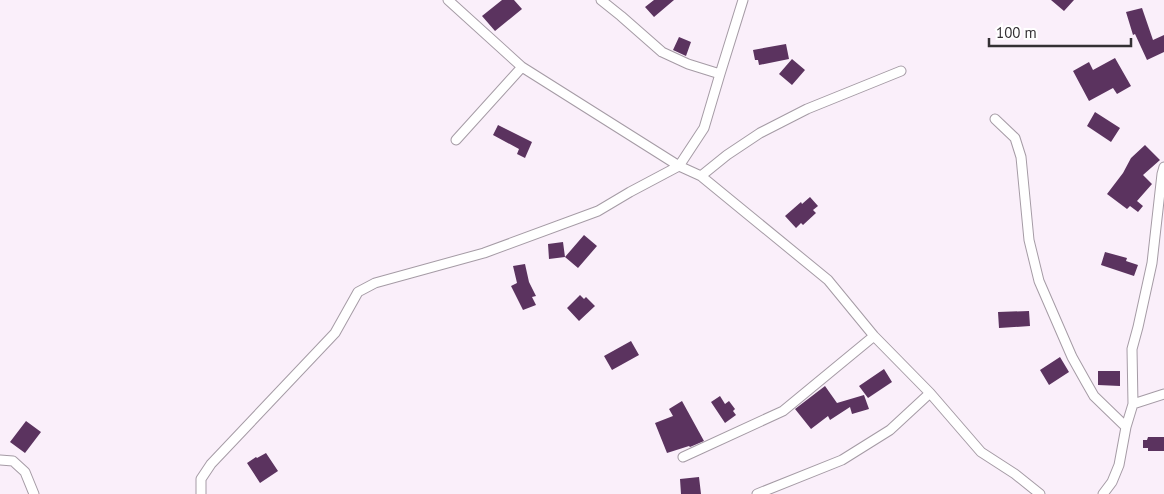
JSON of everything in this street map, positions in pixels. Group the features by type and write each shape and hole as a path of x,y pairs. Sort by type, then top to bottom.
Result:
{"street":[{"path":"448,0 522,67 679,166 701,176 828,280 874,336 930,393 981,452 1015,474 1040,494"},
{"path":"601,0 662,52 688,64 720,74"},
{"path":"202,494 201,479 211,464 335,333 358,292 375,282 484,253 598,211 679,166 704,128 743,0"},
{"path":"456,140 522,67"},
{"path":"701,176 760,132 807,109 901,71"},
{"path":"995,119 1015,138 1021,157 1029,240 1039,282 1072,357 1094,396 1126,427"},
{"path":"1103,494 1112,482 1119,466 1126,427 1133,404 1132,349 1152,263 1164,167"},
{"path":"683,457 783,411 874,336"},
{"path":"757,494 842,460 890,430 930,393"},
{"path":"1133,404 1164,394"},
{"path":"0,460 13,461 25,472 34,494"}],"building":[{"path":"502,0 514,0 522,9 495,31 482,16"},
{"path":"654,0 674,0 654,17 645,7"},
{"path":"1051,0 1074,0 1064,11"},
{"path":"1142,8 1153,40 1164,35 1164,52 1147,60 1135,34 1133,35 1126,12"},
{"path":"679,37 691,42 686,56 673,50"},
{"path":"786,44 789,59 759,65 758,60 755,60 753,50"},
{"path":"1115,58 1131,86 1117,94 1113,88 1089,101 1073,71 1089,62 1093,70"},
{"path":"792,59 805,70 792,85 779,74"},
{"path":"1095,112 1120,128 1111,142 1087,126"},
{"path":"498,125 532,142 525,158 517,154 519,149 493,135"},
{"path":"1145,145 1160,160 1143,175 1152,184 1137,201 1143,206 1138,212 1130,206 1127,209 1107,194 1123,173 1131,158"},
{"path":"810,197 818,206 813,210 816,213 803,225 801,223 796,228 785,216"},
{"path":"584,235 597,246 578,268 565,257"},
{"path":"563,242 565,257 549,259 548,244"},
{"path":"1105,252 1127,258 1126,261 1138,265 1134,276 1101,265"},
{"path":"525,264 529,282 536,296 532,297 536,305 523,310 511,286 517,283 513,266"},
{"path":"580,295 584,299 586,297 595,306 579,321 567,308"},
{"path":"1029,311 1030,326 999,328 998,312"},
{"path":"631,341 639,355 612,370 604,356"},
{"path":"1060,357 1069,372 1049,385 1040,370"},
{"path":"884,369 892,382 868,398 859,386"},
{"path":"1098,371 1120,371 1120,386 1098,385"},
{"path":"825,386 837,403 864,395 869,409 852,414 850,407 830,420 828,416 811,429 795,409"},
{"path":"720,396 725,404 729,401 735,409 733,411 736,415 725,423 711,402"},
{"path":"682,401 704,441 667,453 655,423 673,416 669,409"},
{"path":"26,421 41,432 25,453 10,442"},
{"path":"1148,437 1164,437 1164,451 1148,451 1148,448 1143,448 1143,440 1147,440"},
{"path":"266,453 278,471 260,483 247,463"},
{"path":"699,477 701,494 681,494 680,479"}]}
